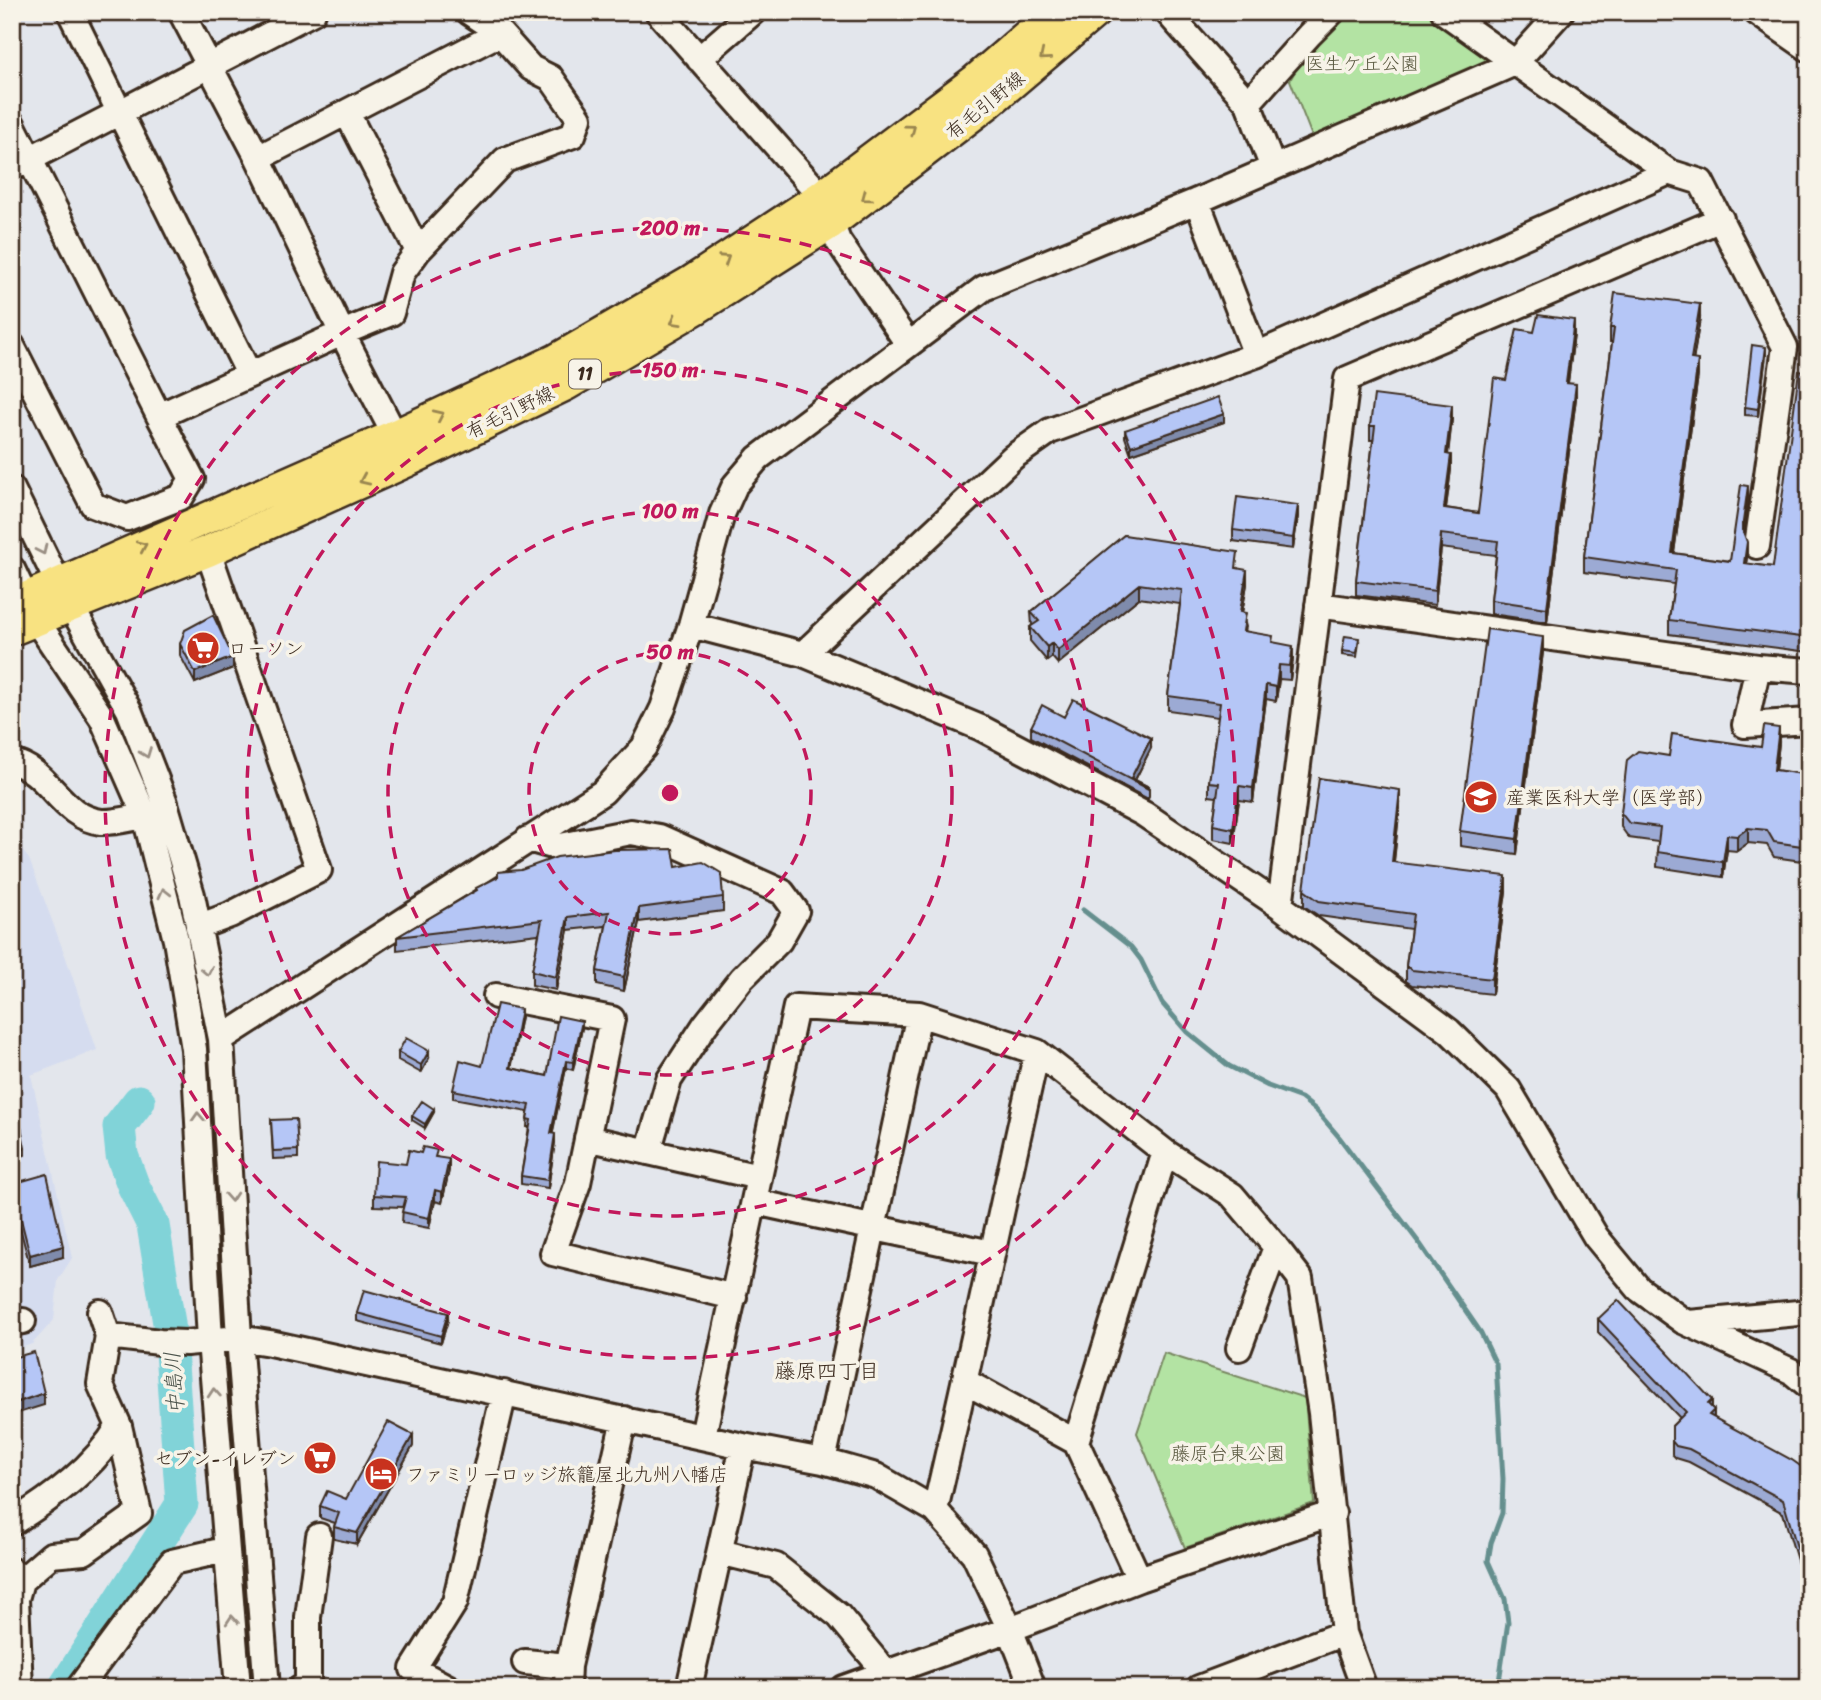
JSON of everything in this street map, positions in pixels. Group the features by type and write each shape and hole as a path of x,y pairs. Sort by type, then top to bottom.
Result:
{"main road":[{"name":"有毛引野線","path":"65,594 208,551 401,448 690,282 821,196 974,81 1054,12"},
{"name":"有毛引野線","path":"22,613 401,448 566,385 696,309 830,225 990,102 1096,12"}],"street":[{"path":"71,12 249,374"},
{"path":"181,12 258,158 401,448"},
{"path":"21,164 313,12"},
{"path":"159,416 391,313 402,274 418,251 505,160 573,135 579,118 551,78 531,68 500,33 469,12"},
{"path":"658,12 821,196 838,241 908,344"},
{"path":"699,59 753,12"},
{"path":"1167,12 1248,103 1273,167"},
{"path":"1248,103 1308,34 1332,12"},
{"path":"1444,12 1669,172 1700,182 1785,347 1757,546"},
{"path":"221,1039 603,792 644,747 663,708 691,625 722,514 735,485 758,458 984,288 1197,201 1515,62 1561,12"},
{"path":"1756,12 1809,49"},
{"path":"1797,12 1809,20"},
{"path":"258,158 500,33"},
{"path":"347,113 418,251"},
{"path":"12,124 21,164 192,479 181,498 127,518 93,505 12,346"},
{"path":"803,654 1013,457 1050,431 1256,355 1669,172"},
{"path":"1197,201 1256,355"},
{"path":"1280,906 1347,379 1721,219"},
{"path":"12,489 65,594 129,710 163,800 192,895 221,1039 239,1338 267,1688"},
{"path":"198,927 230,915 319,870 208,551"},
{"path":"12,569 22,613 102,718 145,816 176,940 194,1049 198,1342 225,1550 237,1688"},
{"path":"1318,605 1758,667 1809,671"},
{"path":"691,625 803,654 981,728 1144,814 1280,906 1449,1031 1508,1089 1596,1237 1639,1289 1688,1324 1791,1371 1809,1386"},
{"path":"1758,667 1745,725 1809,721"},
{"path":"12,762 26,764 72,812 101,822 145,816"},
{"path":"528,839 556,847 631,832 659,837 782,892 796,911 779,942 742,978 705,1025 670,1080 648,1152"},
{"path":"496,996 612,1019 578,1183 553,1253 734,1297"},
{"path":"703,1436 796,1007 919,1014 1037,1052 1165,1152 1232,1195 1300,1278 1321,1413 1344,1633 1364,1688"},
{"path":"823,1461 919,1014"},
{"path":"935,1510 966,1382 991,1253 1037,1052"},
{"path":"587,1138 759,1177"},
{"path":"1076,1442 1165,1152"},
{"path":"755,1202 991,1253"},
{"path":"1239,1348 1276,1247"},
{"path":"20,1688 16,1576 51,1555 84,1552 139,1513 119,1426 100,1384 108,1336 100,1312"},
{"path":"1688,1324 1809,1312"},
{"path":"108,1336 160,1342 239,1338 823,1461 876,1476 935,1510 974,1554 1010,1629 1033,1688"},
{"path":"966,1382 1076,1442 1139,1579"},
{"path":"449,1688 413,1669 455,1602 504,1393"},
{"path":"525,1661 568,1676 624,1419"},
{"path":"12,1523 46,1502 107,1446 119,1426"},
{"path":"690,1687 743,1446"},
{"path":"844,1688 1010,1629 1139,1579 1333,1513"},
{"path":"301,1688 308,1685 308,1617 318,1536"},
{"path":"79,1688 172,1562 225,1550"},
{"path":"720,1552 776,1566 839,1616 886,1673"},
{"path":"1199,1688 1344,1633"}],"shaded area":[{"path":"12,837 29,859 97,1050 31,1075 72,1258 58,1280 54,1320 32,1344 12,1351"}],"green space":[{"name":"医生ケ丘公園","path":"1347,12 1430,12 1494,57 1494,62 1313,139 1290,80 1315,43"},
{"name":"藤原台東公園","path":"1164,1353 1305,1398 1314,1503 1185,1548 1137,1433"}],"water":[{"path":"1809,1135 1809,1265 1802,1252 1802,1211 1799,1194"}],"building":[{"path":"1809,215 1809,251 1804,250"},
{"path":"1615,293 1700,304 1691,359 1698,360 1672,553 1730,561 1741,485 1748,486 1742,529 1747,542 1744,563 1773,567 1799,371 1809,373 1809,638 1669,620 1676,570 1584,557 1614,328 1610,328"},
{"path":"1538,315 1574,320 1566,383 1576,384 1547,608 1491,600 1498,541 1441,534 1435,591 1356,581 1375,426 1370,426 1374,395 1452,405 1446,454 1451,455 1444,508 1478,513 1494,378 1506,380 1517,329 1534,332"},
{"path":"1752,345 1766,347 1758,409 1745,407"},
{"path":"1218,397 1224,414 1131,446 1125,430"},
{"path":"1237,497 1298,505 1293,538 1233,530"},
{"path":"1124,535 1238,552 1236,568 1247,570 1240,612 1246,613 1243,631 1273,636 1272,642 1293,646 1290,666 1279,665 1276,687 1266,685 1253,788 1239,786 1233,829 1213,825 1219,783 1209,782 1220,703 1168,696 1182,590 1139,584 1058,650 1052,643 1047,647 1030,627 1039,621 1031,612"},
{"name":"ローソン","path":"213,615 233,657 195,672 180,644 185,630"},
{"path":"1487,629 1543,637 1517,839 1460,831"},
{"path":"1345,636 1359,638 1357,653 1342,651"},
{"path":"1073,699 1151,738 1131,778 1149,787 1148,789 1031,727 1042,705 1064,717"},
{"path":"1764,726 1779,728 1774,770 1809,775 1809,847 1774,842 1767,830 1748,828 1737,836 1727,835 1723,862 1657,852 1660,827 1629,823 1621,813 1627,760 1638,751 1669,756 1672,734 1761,747"},
{"path":"1319,778 1400,790 1392,862 1506,876 1492,979 1412,970 1406,966 1413,914 1319,901 1304,890"},
{"path":"673,849 676,867 703,862 721,873 723,897 639,908 624,977 597,971 609,912 568,917 556,977 532,971 542,920 397,937 498,877 498,872 521,870 557,857 615,850"},
{"path":"497,1004 521,1009 510,1068 547,1076 558,1016 582,1021 573,1062 566,1061 551,1133 555,1134 548,1180 521,1176 531,1120 527,1119 530,1105 453,1090 460,1060 482,1066"},
{"path":"406,1038 429,1051 421,1065 398,1052"},
{"path":"422,1101 434,1109 425,1124 412,1116"},
{"path":"17,1106 25,1148 12,1151 12,1107"},
{"path":"296,1119 298,1150 273,1151 271,1120"},
{"path":"423,1147 437,1150 435,1157 449,1159 442,1192 435,1190 429,1218 402,1212 406,1197 374,1195 376,1161 406,1164 409,1150 421,1153"},
{"path":"47,1174 63,1246 30,1255 12,1184"},
{"path":"364,1290 448,1313 441,1336 357,1313"},
{"path":"1618,1300 1712,1400 1708,1404 1714,1410 1709,1415 1806,1470 1809,1475 1809,1588 1783,1500 1689,1449 1676,1446 1672,1441 1672,1426 1686,1412 1598,1319"},
{"path":"34,1352 44,1393 12,1404 12,1358"},
{"name":"ファミリーロッジ旅籠屋北九州八幡店","path":"388,1422 413,1435 357,1533 334,1527 339,1513 320,1506 327,1491 346,1499"},
{"path":"1809,1679 1809,1688 1805,1688 1803,1680"}],"waterway":[{"path":"1083,910 1131,947 1141,960 1162,1003 1187,1032 1229,1066 1268,1086 1301,1098 1316,1110 1420,1244 1481,1333 1496,1364 1503,1479 1502,1513 1491,1543 1488,1561 1505,1599 1508,1622 1498,1688"},
{"name":"中島川","path":"64,1688 182,1504 169,1323 153,1225 122,1155 119,1127 139,1101"}],"place":[{"name":"ローソン","path":"203,648"},
{"name":"産業医科大学（医学部）","path":"1481,797"},
{"name":"セブン-イレブン","path":"320,1458"},
{"name":"ファミリーロッジ旅籠屋北九州八幡店","path":"381,1474"}],"district":[{"name":"藤原四丁目","path":"827,1371"}]}
